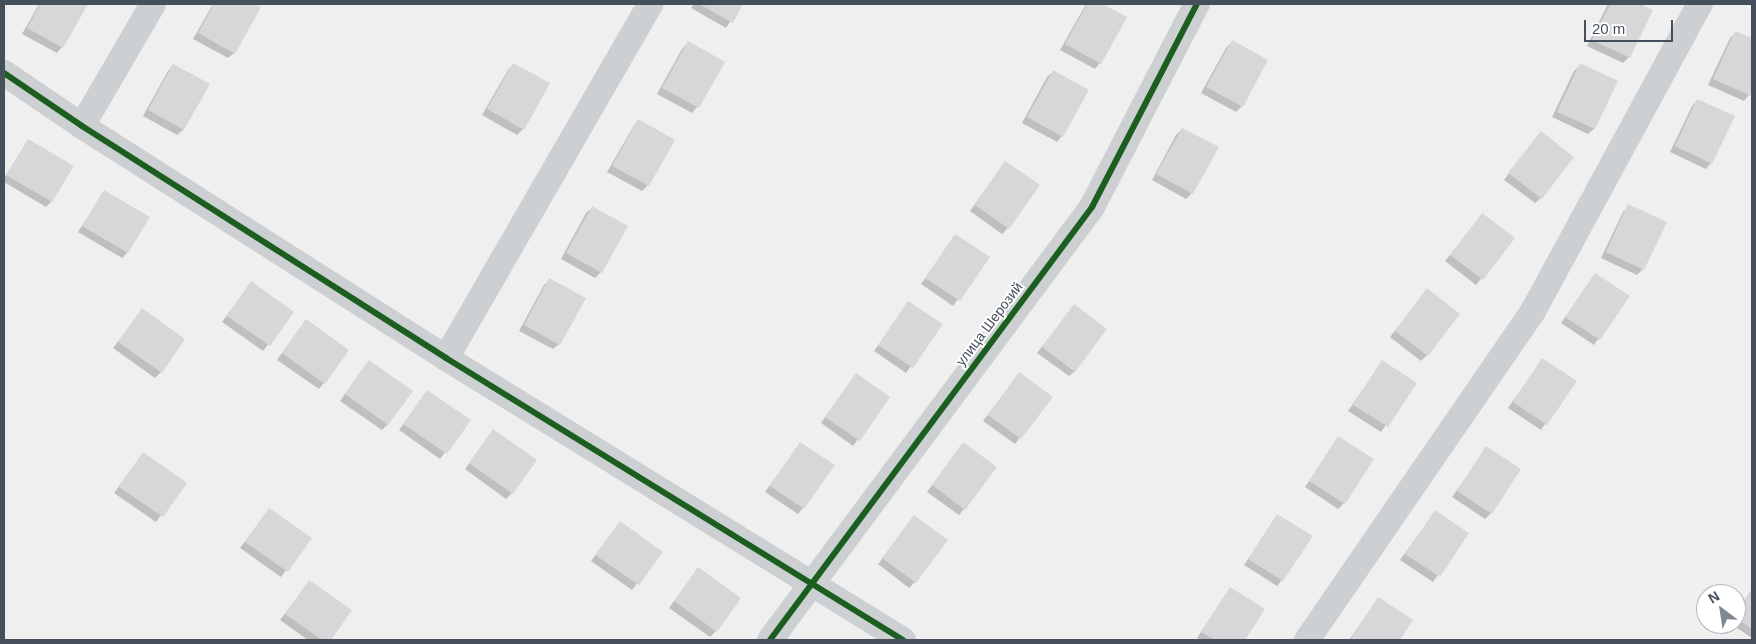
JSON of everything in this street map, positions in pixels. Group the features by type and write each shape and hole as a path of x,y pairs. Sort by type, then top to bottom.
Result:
{"street":[{"path":"82,126 153,4"},
{"path":"446,358 650,4"},
{"name":"улица Шерозий","path":"770,640 1092,206 1197,4"},
{"path":"1307,640 1532,313 1700,4"},
{"path":"4,74 82,126 446,358 903,640"}],"building":[{"path":"40,4 88,4 63,48 27,28"},
{"path":"214,4 254,4 261,7 235,54 198,33"},
{"path":"699,4 743,4 733,23"},
{"path":"1087,4 1103,4 1127,17 1101,64 1065,44"},
{"path":"1610,4 1640,4 1653,10 1630,58 1592,40"},
{"path":"1735,31 1752,38 1751,96 1713,79"},
{"path":"1232,40 1268,60 1243,107 1206,87"},
{"path":"688,41 725,62 699,108 662,88"},
{"path":"513,63 550,83 524,130 487,109"},
{"path":"1580,63 1618,81 1595,129 1557,112"},
{"path":"173,64 210,84 184,130 148,110"},
{"path":"1053,70 1089,90 1063,137 1027,117"},
{"path":"1697,99 1735,116 1712,164 1675,146"},
{"path":"638,119 675,140 649,186 612,166"},
{"path":"1182,128 1219,147 1193,194 1156,174"},
{"path":"1541,131 1574,157 1542,199 1508,173"},
{"path":"28,139 74,166 52,202 6,175"},
{"path":"1005,161 1040,185 1009,229 975,205"},
{"path":"104,190 150,217 128,253 82,226"},
{"path":"1628,204 1667,222 1644,270 1606,252"},
{"path":"592,206 628,226 602,273 566,253"},
{"path":"1482,213 1515,238 1483,280 1450,255"},
{"path":"955,234 990,257 960,301 925,278"},
{"path":"1595,273 1630,296 1600,340 1565,317"},
{"path":"549,278 586,298 560,345 524,325"},
{"path":"251,281 294,312 270,346 227,316"},
{"path":"1427,288 1460,314 1428,356 1395,331"},
{"path":"908,301 943,324 913,368 878,345"},
{"path":"1074,304 1107,329 1075,372 1042,347"},
{"path":"142,308 185,339 162,373 118,342"},
{"path":"306,319 349,350 325,384 282,353"},
{"path":"1542,358 1577,381 1547,425 1513,402"},
{"path":"369,360 413,391 388,425 345,394"},
{"path":"1382,360 1417,383 1388,427 1353,405"},
{"path":"1019,372 1053,397 1021,439 988,415"},
{"path":"856,373 890,397 860,441 825,417"},
{"path":"427,390 471,420 447,454 403,424"},
{"path":"493,429 537,460 513,494 469,463"},
{"path":"1338,436 1374,459 1345,504 1309,481"},
{"path":"800,442 835,465 804,509 770,486"},
{"path":"963,442 997,467 965,510 932,485"},
{"path":"1486,446 1521,469 1492,514 1457,491"},
{"path":"143,452 187,483 163,517 119,487"},
{"path":"269,508 312,538 288,572 245,542"},
{"path":"1435,510 1469,533 1440,577 1405,554"},
{"path":"1277,514 1313,536 1283,581 1248,559"},
{"path":"914,515 948,540 916,583 882,558"},
{"path":"620,521 663,552 639,585 595,555"},
{"path":"698,567 741,598 717,632 674,601"},
{"path":"309,580 352,610 331,640 322,640 285,614"},
{"path":"1230,587 1265,609 1245,640 1215,640 1201,632"},
{"path":"1752,590 1752,629 1746,625 1746,599"},
{"path":"1378,597 1413,620 1400,640 1350,640"}],"cycle path":[{"path":"770,640 1092,207 1197,4"},
{"path":"4,73 82,126 446,358 903,640"}]}
